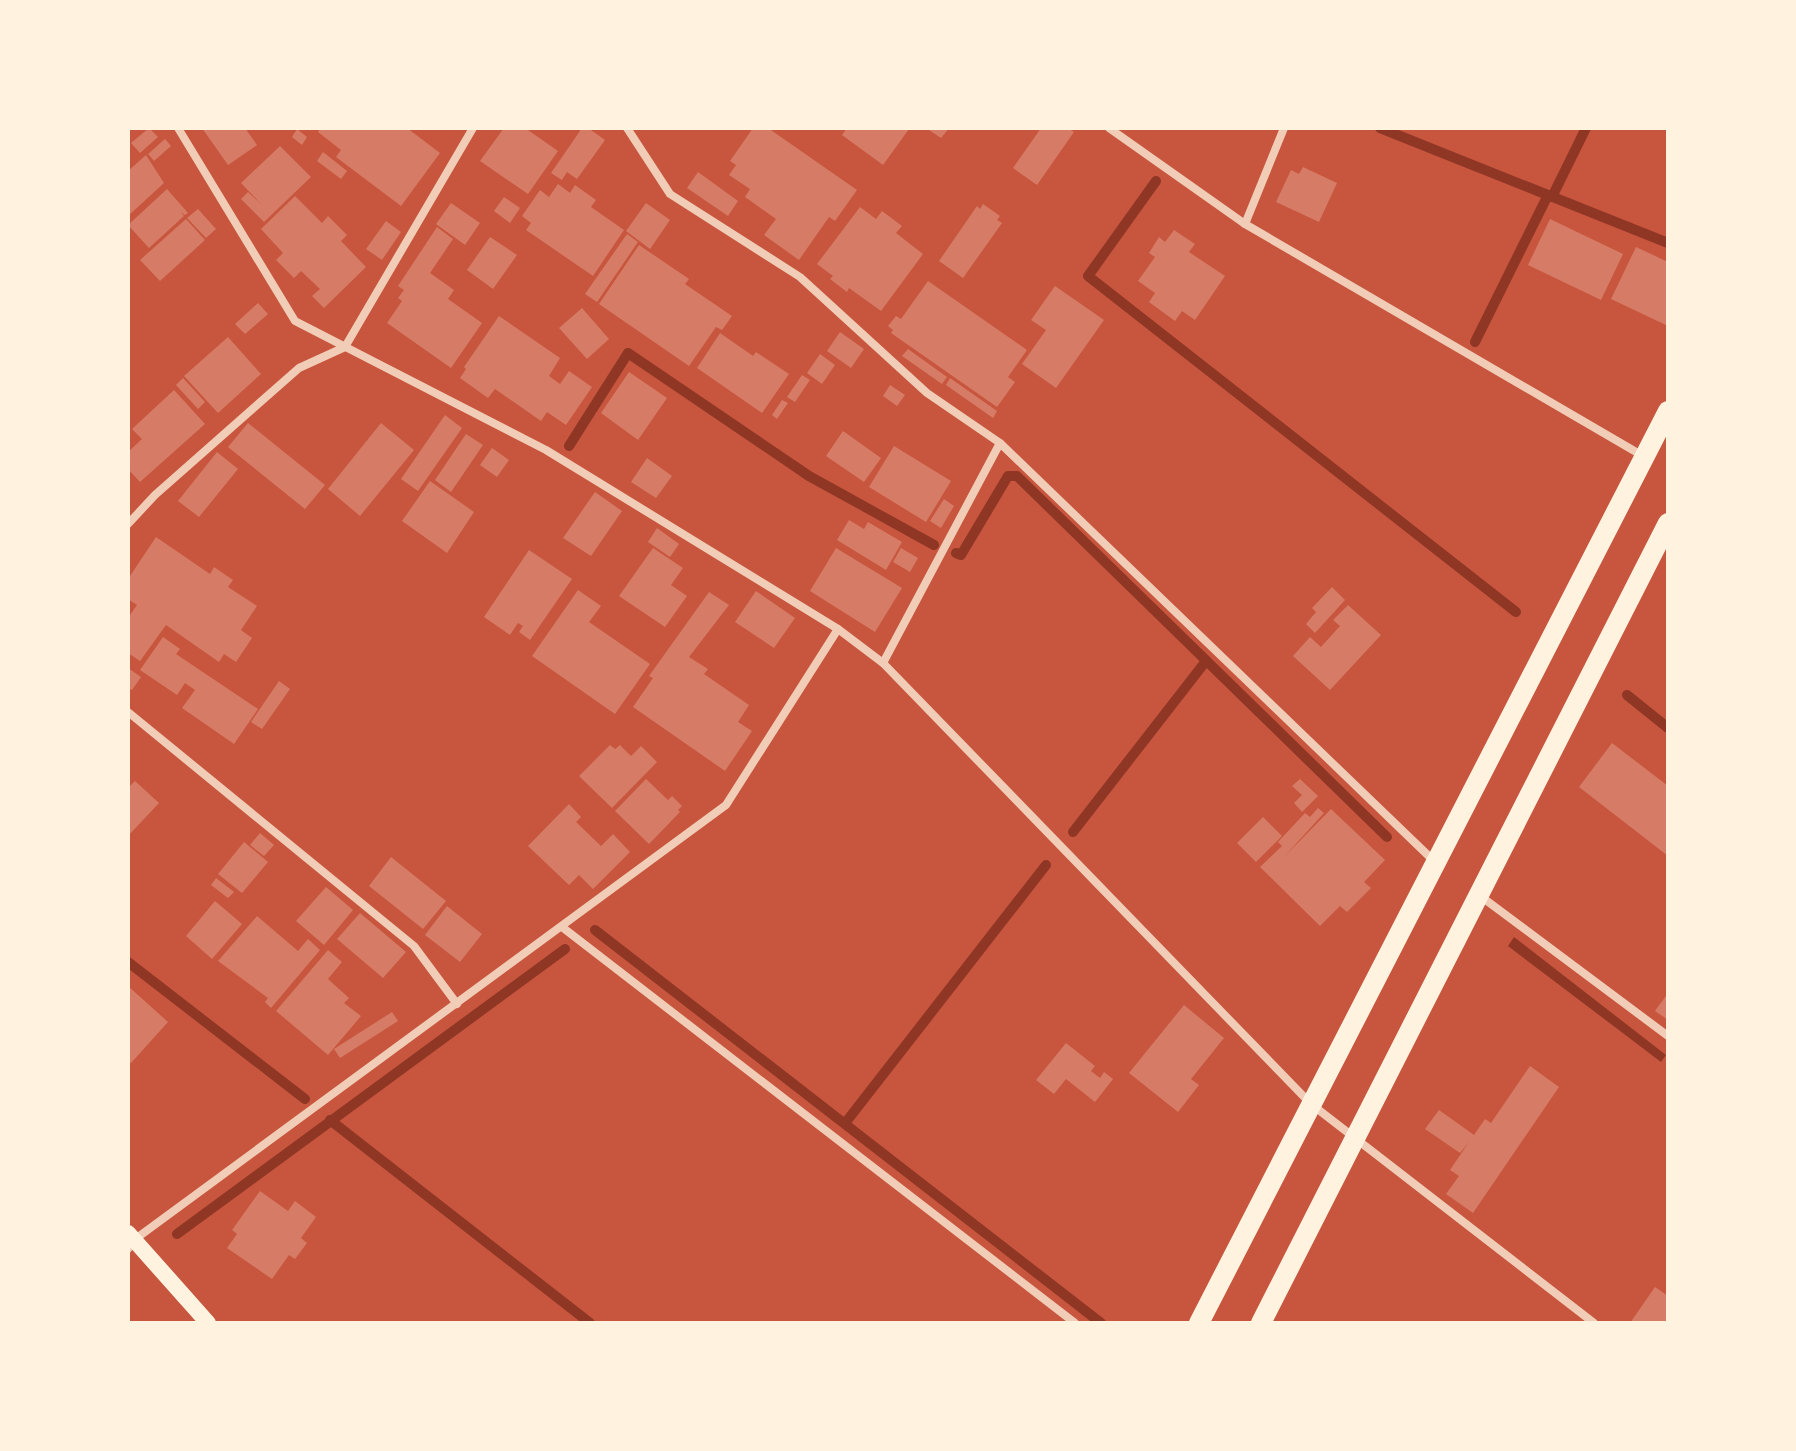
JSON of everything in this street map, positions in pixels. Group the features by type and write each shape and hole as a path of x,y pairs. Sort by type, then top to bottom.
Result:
{"main road":[{"path":"1199,1323 1668,411"},
{"path":"1261,1323 1668,523"},
{"path":"130,1241 208,1323"}],"street":[{"path":"178,128 295,321 546,450 838,629 883,663 1311,1104 1594,1323"},
{"path":"128,524 155,495 299,368 345,347 473,128"},
{"path":"627,128 670,194 800,277 927,393 1000,443 1436,863"},
{"path":"1109,128 1245,224 1645,457"},
{"path":"1245,224 1284,128"},
{"path":"883,663 1000,443"},
{"path":"130,1241 726,805 838,629"},
{"path":"128,712 414,946 457,1004"},
{"path":"1479,894 1668,1036"},
{"path":"562,927 1075,1323"}],"shaded area":[{"path":"1514,937 1666,1055 1661,1062 1508,946"}],"building":[{"path":"149,128 158,137 140,153 131,143"},
{"path":"202,128 245,128 257,145 228,165"},
{"path":"321,128 407,128 440,153 401,206 336,157 341,150 318,132"},
{"path":"504,128 525,128 558,151 528,194 480,161"},
{"path":"582,128 588,128 605,140 577,179 567,172 562,180 551,173"},
{"path":"753,128 768,128 857,190 835,221 829,217 799,260 764,235 776,219 745,197 750,189 729,175 736,165 730,161"},
{"path":"847,128 909,129 883,165 842,135"},
{"path":"926,128 949,128 941,138"},
{"path":"1041,128 1068,128 1074,132 1037,185 1013,168"},
{"path":"297,129 307,137 302,145 292,137"},
{"path":"165,139 171,146 154,161 148,154"},
{"path":"280,146 311,177 264,222 241,199 248,192 262,205 241,183"},
{"path":"323,152 347,171 341,179 317,161"},
{"path":"146,155 164,183 128,216 128,171"},
{"path":"1303,167 1337,183 1319,222 1276,202 1291,170 1299,174"},
{"path":"698,172 738,201 728,216 687,188"},
{"path":"558,184 570,193 575,185 596,200 591,207 624,230 593,276 526,230 531,223 522,216 540,190 549,197"},
{"path":"167,189 188,213 185,215 181,212 184,216 149,248 128,225"},
{"path":"295,196 322,223 328,216 347,235 341,241 366,267 324,308 312,296 320,289 301,271 294,278 276,260 283,253 261,229"},
{"path":"504,197 520,208 510,223 494,211"},
{"path":"451,203 480,223 465,245 436,224"},
{"path":"646,203 670,220 650,249 626,231"},
{"path":"983,204 1000,216 997,220 1002,223 963,278 939,261 977,206 980,209"},
{"path":"860,207 876,219 882,211 902,226 896,233 923,254 881,311 849,288 847,292 817,264"},
{"path":"198,209 216,229 206,238 187,218"},
{"path":"186,219 205,240 160,281 140,260"},
{"path":"1550,219 1623,254 1601,300 1528,265"},
{"path":"386,221 401,232 382,260 366,249"},
{"path":"437,227 453,239 430,273 454,290 448,299 482,323 451,368 387,323 402,301 398,298 404,290 398,286"},
{"path":"1174,230 1195,244 1189,252 1225,276 1195,320 1182,311 1175,321 1149,302 1155,293 1138,281 1155,257 1149,253 1159,237 1165,242"},
{"path":"627,234 638,242 597,302 585,294"},
{"path":"490,237 517,255 493,289 467,270"},
{"path":"639,245 689,279 685,284 732,316 722,330 716,327 689,366 599,304"},
{"path":"1636,247 1668,262 1668,326 1611,299"},
{"path":"928,281 1027,350 1008,377 1015,382 997,407 891,333 893,330 888,326 896,316 901,319"},
{"path":"1055,286 1104,320 1056,388 1022,364 1046,330 1031,320"},
{"path":"258,303 268,314 245,334 235,324"},
{"path":"582,308 609,339 587,359 559,328"},
{"path":"499,316 560,358 549,376 560,384 569,371 592,387 566,425 547,412 541,421 495,389 488,398 460,378 466,369 464,367"},
{"path":"840,332 864,349 851,368 827,351"},
{"path":"720,333 753,356 756,352 789,374 762,413 697,368"},
{"path":"228,337 261,374 218,413 184,376"},
{"path":"908,349 947,377 942,384 902,356"},
{"path":"820,354 835,365 822,384 807,373"},
{"path":"629,372 667,398 638,440 601,413"},
{"path":"802,375 810,380 795,402 787,397"},
{"path":"183,378 205,402 198,409 176,385"},
{"path":"950,378 997,411 993,418 946,385"},
{"path":"890,385 905,395 897,406 883,396"},
{"path":"174,390 205,424 140,482 128,469 128,452 142,439 132,429"},
{"path":"782,400 788,403 777,419 772,415"},
{"path":"445,415 462,428 418,491 401,479"},
{"path":"248,423 325,485 305,509 228,447"},
{"path":"381,423 414,450 360,516 328,489"},
{"path":"843,431 881,458 864,482 826,456"},
{"path":"466,434 483,445 451,492 435,480"},
{"path":"894,446 951,481 926,522 869,487"},
{"path":"492,448 509,460 497,477 480,465"},
{"path":"217,452 238,469 199,517 178,501"},
{"path":"647,458 672,476 656,498 631,482"},
{"path":"430,481 474,512 447,553 402,521"},
{"path":"595,492 622,511 591,556 563,538"},
{"path":"944,499 954,506 941,528 930,521"},
{"path":"849,520 864,529 868,522 902,542 886,570 837,540"},
{"path":"657,528 679,544 670,557 648,542"},
{"path":"156,537 210,574 214,567 233,580 228,587 257,606 241,630 252,638 236,662 224,654 219,662 166,625 140,661 128,653 128,618 137,605 128,599 128,579"},
{"path":"653,548 683,568 671,585 687,596 665,627 619,596"},
{"path":"836,548 902,588 875,632 810,591"},
{"path":"901,548 918,558 910,572 893,562"},
{"path":"529,550 572,579 530,640 519,632 523,626 518,623 510,635 484,617"},
{"path":"1332,587 1345,600 1315,633 1306,624 1316,612 1312,608"},
{"path":"578,590 601,606 589,622 650,664 615,714 532,656"},
{"path":"756,591 795,618 774,648 735,622"},
{"path":"709,592 729,605 689,657 708,669 704,674 749,705 738,722 752,731 725,771 633,707 653,678 649,676"},
{"path":"1348,605 1381,635 1330,690 1293,656 1310,637 1321,647 1340,626 1333,620"},
{"path":"163,637 180,649 176,654 258,709 234,744 182,708 195,690 185,683 177,695 140,670"},
{"path":"128,668 141,677 132,690 128,688"},
{"path":"279,681 290,689 262,729 251,722"},
{"path":"1612,743 1668,786 1668,856 1579,787"},
{"path":"610,745 615,749 620,745 631,756 641,746 657,762 612,808 579,776"},
{"path":"646,779 668,800 672,796 682,806 678,810 680,812 649,844 615,811"},
{"path":"1300,779 1318,796 1302,812 1294,803 1302,795 1292,786"},
{"path":"135,781 159,803 128,836 128,788"},
{"path":"569,804 581,817 576,822 601,846 613,834 630,852 593,889 579,875 569,885 528,846"},
{"path":"1318,808 1324,813 1283,858 1331,809 1385,860 1364,882 1371,888 1347,912 1340,906 1320,926 1260,867 1282,846 1278,842 1305,813 1310,817"},
{"path":"1263,817 1282,836 1256,862 1237,843"},
{"path":"260,833 274,845 264,856 250,845"},
{"path":"244,842 268,862 242,893 218,874"},
{"path":"391,857 446,901 423,929 369,886"},
{"path":"216,878 234,892 228,898 211,885"},
{"path":"326,887 353,910 324,945 296,921"},
{"path":"215,901 242,924 212,959 186,936"},
{"path":"447,906 482,934 460,962 425,935"},
{"path":"360,913 406,952 383,978 337,939"},
{"path":"257,916 298,951 308,939 320,950 271,1008 265,1002 268,998 218,961"},
{"path":"328,950 342,962 328,979 349,998 344,1003 361,1016 328,1055 276,1011"},
{"path":"128,986 168,1022 131,1063 128,1061"},
{"path":"1668,993 1668,1020 1655,1011"},
{"path":"1184,1005 1224,1038 1191,1079 1199,1085 1178,1112 1129,1073"},
{"path":"392,1012 398,1021 340,1058 334,1049"},
{"path":"1066,1043 1095,1066 1091,1071 1100,1078 1104,1072 1113,1079 1095,1102 1066,1079 1054,1094 1036,1080"},
{"path":"1530,1066 1559,1087 1473,1213 1446,1194 1459,1176 1450,1170 1469,1142 1460,1153 1425,1129 1439,1110 1474,1135 1485,1119 1491,1123"},
{"path":"260,1191 288,1211 295,1201 316,1217 301,1238 307,1243 295,1259 289,1255 272,1279 227,1248 237,1234 232,1230"},
{"path":"1655,1287 1668,1296 1668,1323 1630,1323"}],"waterway":[{"path":"1380,128 1668,243"},
{"path":"1552,197 1586,128"},
{"path":"1156,181 1088,276 1516,612"},
{"path":"1475,342 1548,195"},
{"path":"569,446 628,353 809,476 934,545"},
{"path":"956,553 961,555 1008,476 1017,476 1387,837"},
{"path":"1073,832 1206,661"},
{"path":"1627,695 1668,728"},
{"path":"846,1122 1046,865"},
{"path":"595,930 1101,1323"},
{"path":"177,1234 565,949"},
{"path":"128,962 305,1099"},
{"path":"330,1120 590,1323"}]}
